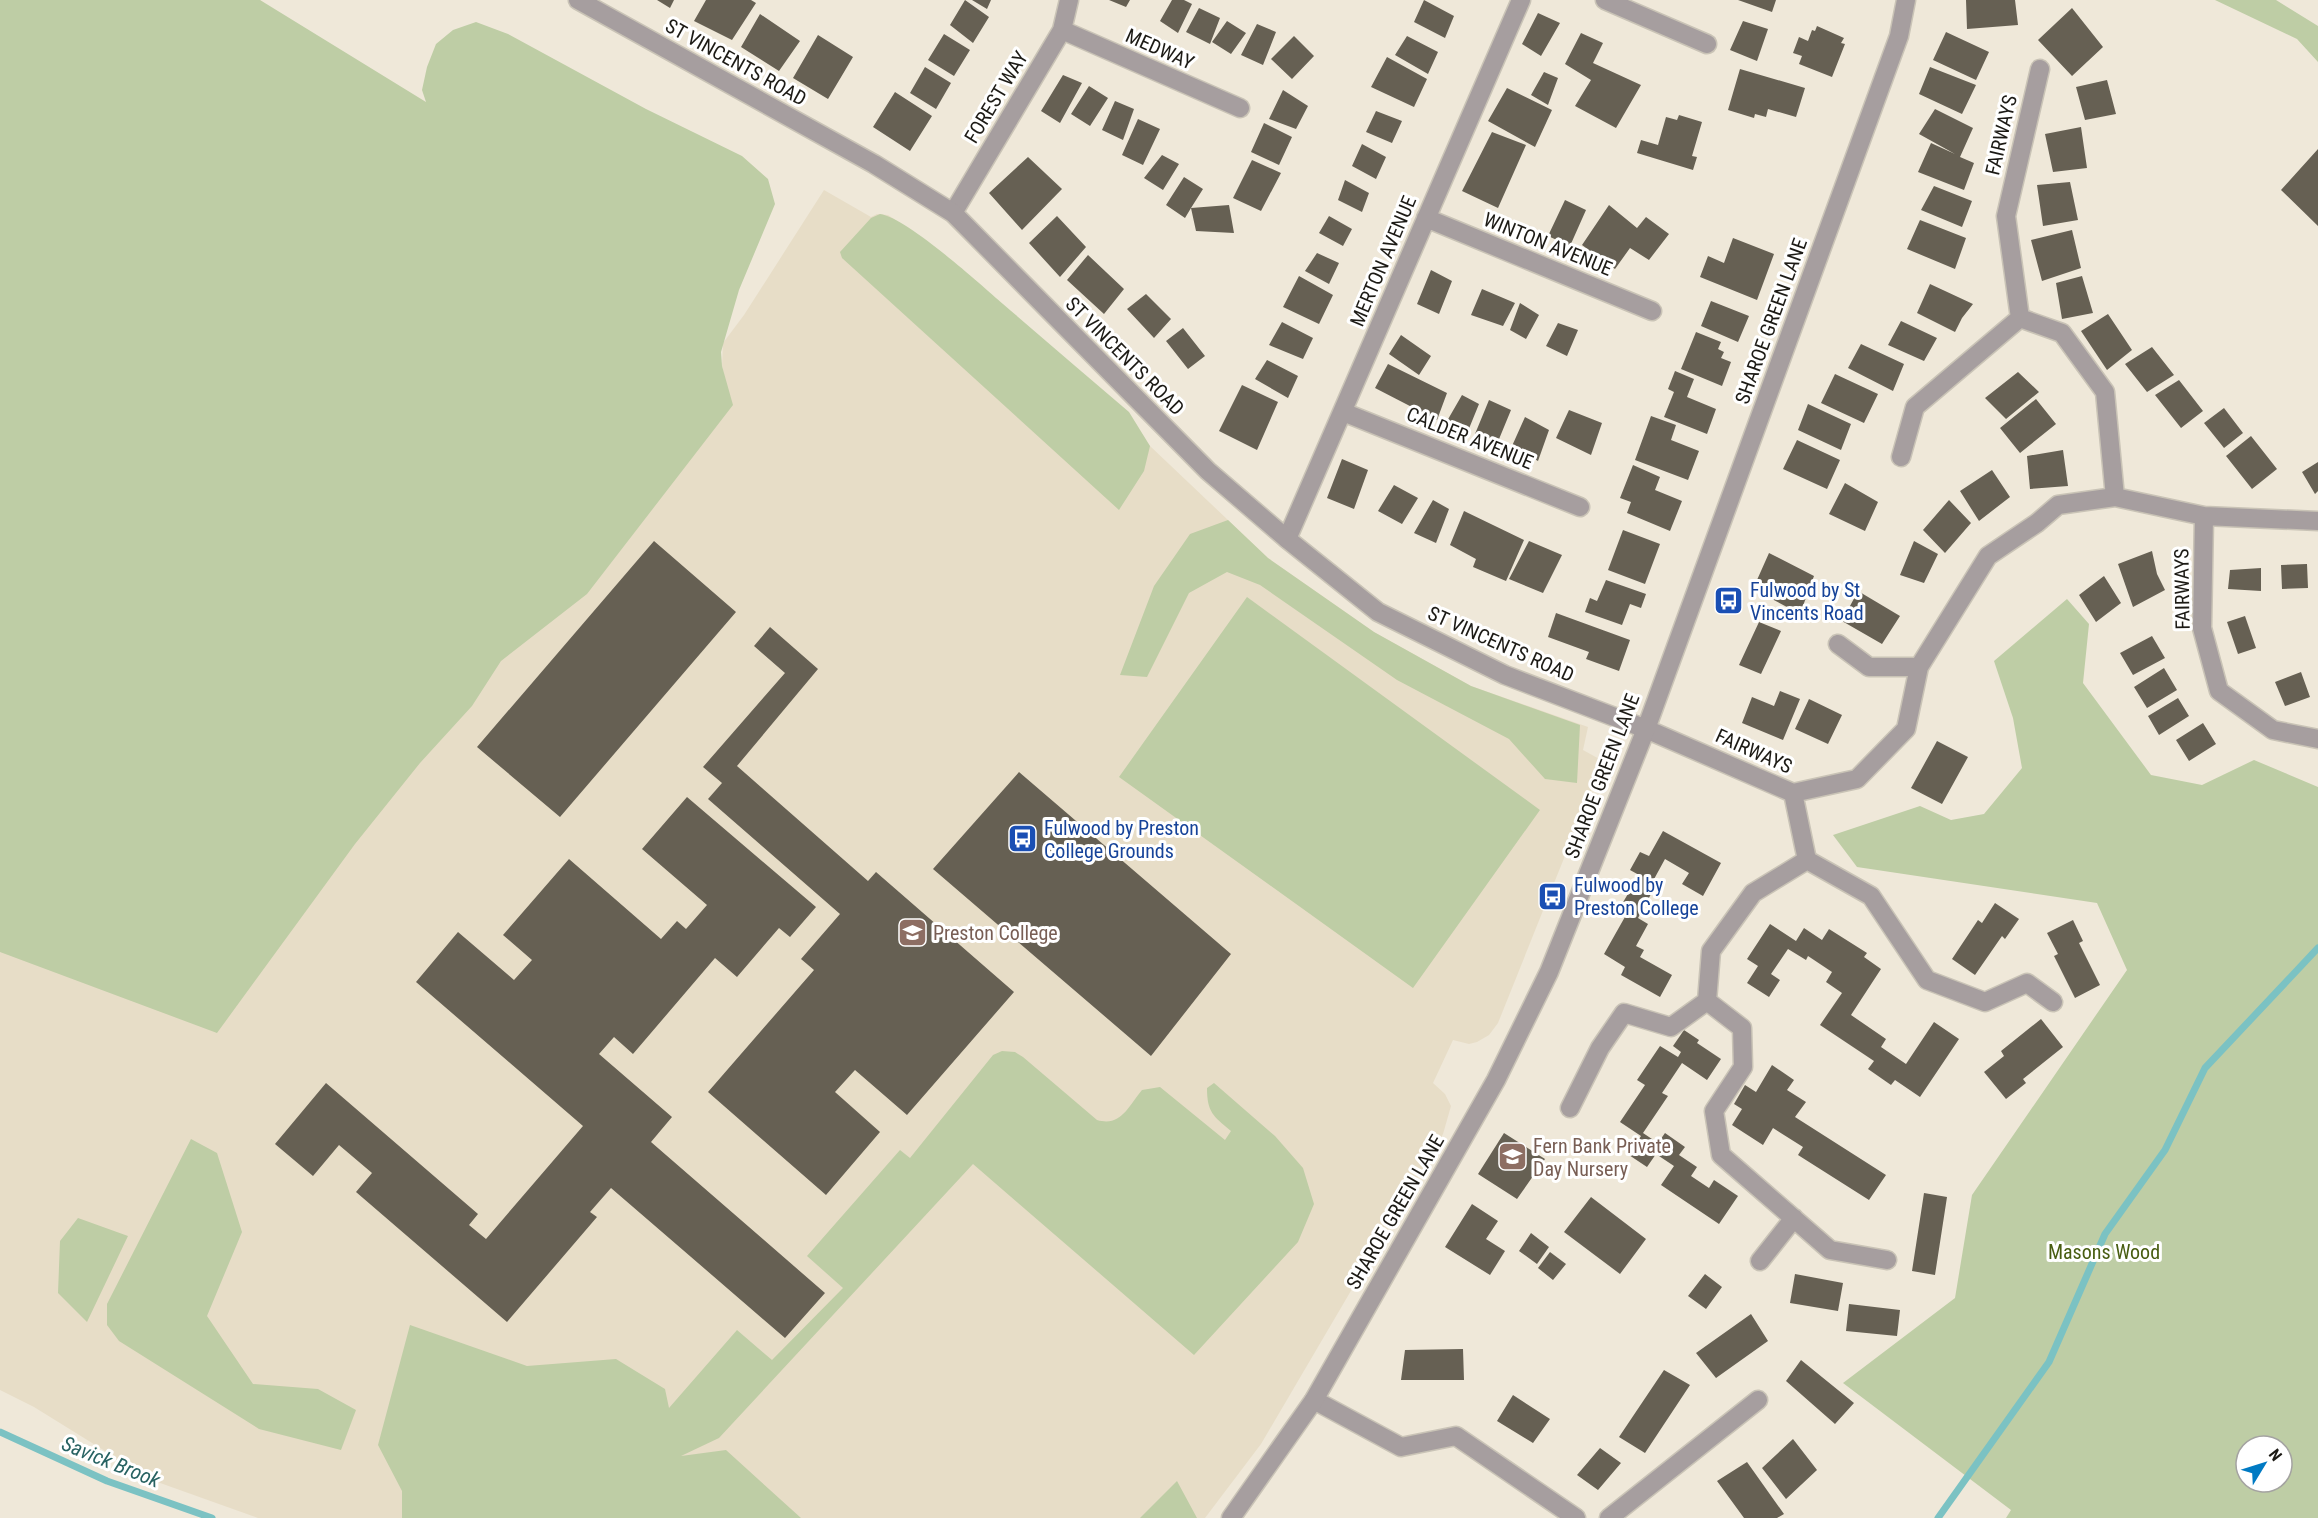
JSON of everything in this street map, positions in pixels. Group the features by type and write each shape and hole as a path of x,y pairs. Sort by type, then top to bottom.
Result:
{"street":[{"name":"ST VINCENTS ROAD","path":"578,0 874,164 953,213 1202,465 1287,539 1378,612 1505,675 1646,729"},
{"name":"FOREST WAY","path":"953,213 1062,30 1069,0"},
{"name":"MERTON AVENUE","path":"1287,539 1521,0"},
{"path":"1605,0 1707,44"},
{"name":"SHAROE GREEN LANE","path":"1231,1518 1314,1400 1496,1080 1549,972 1646,729 1899,36 1906,0"},
{"name":"MEDWAY","path":"1062,30 1240,108"},
{"name":"FAIRWAYS","path":"2020,318 2006,216 2040,69"},
{"name":"WINTON AVENUE","path":"1426,218 1652,311"},
{"path":"1901,457 1915,408 2020,318 2062,333 2105,392 2115,497"},
{"name":"CALDER AVENUE","path":"1342,412 1580,507"},
{"name":"FAIRWAYS","path":"1646,729 1793,793 1857,779 1906,729 1919,667 1988,556 2037,523 2058,505 2115,497 2204,516 2318,521"},
{"name":"FAIRWAYS","path":"2204,516 2202,628 2219,691 2273,730 2318,739"},
{"path":"1838,644 1869,667 1919,667"},
{"path":"1793,793 1807,860 1870,896 1927,980 1985,1002 2027,984 2052,1002"},
{"path":"1570,1108 1600,1048 1624,1012 1671,1027 1707,1001 1711,951 1753,893 1807,860"},
{"path":"1707,1001 1742,1028 1743,1067 1714,1111 1721,1155 1830,1250 1887,1260"},
{"path":"1760,1261 1794,1218"},
{"path":"1314,1400 1401,1447 1456,1436 1576,1518"},
{"path":"1609,1518 1758,1400"}],"shaded area":[{"name":"Preston College","path":"0,0 260,0 725,380 722,366 723,343 744,315 824,190 871,217 877,214 888,215 936,248 974,279 1268,558 1374,632 1471,686 1588,727 1583,750 1603,761 1498,1023 1489,1035 1477,1042 1469,1044 1453,1040 1433,1083 1445,1094 1451,1106 1443,1134 1261,1444 1205,1518 258,1518 135,1474 105,1451 34,1407 0,1390"}],"green space":[{"path":"0,0 260,0 426,102 422,90 427,67 436,44 453,30 476,22 508,34 646,109 742,156 768,179 775,204 739,290 721,352 722,366 733,405 587,594 501,661 472,706 420,763 355,844 217,1033 0,952"},
{"path":"2215,0 2276,0 2318,26 2318,62 2297,39"},
{"path":"880,214 907,227 943,253 1129,412 1150,446 1144,471 1119,510 842,258 840,252 871,218"},
{"path":"1228,520 1268,558 1374,632 1471,686 1580,725 1577,783 1545,779 1509,739 1397,680 1260,585 1227,572 1189,593 1147,677 1120,675 1154,586 1190,534"},
{"path":"1247,597 1540,810 1413,988 1119,777"},
{"name":"Masons Wood","path":"2067,599 2089,624 2083,683 2151,775 2202,785 2254,760 2318,787 2318,1518 2006,1518 2011,1510 1843,1383 1955,1298 1972,1195 2127,970 2097,903 1857,867 1833,835 1920,806 1951,820 1984,814 2022,768 2013,718 1994,661"},
{"path":"1002,1051 1015,1052 1023,1057 1097,1120 1112,1121 1118,1118 1142,1090 1160,1087 1225,1140 1231,1131 1215,1117 1208,1103 1207,1088 1214,1083 1275,1136 1303,1168 1314,1204 1298,1242 1194,1355 973,1164 719,1438 681,1456 726,1450 801,1518 402,1518 402,1491 378,1445 410,1325 527,1366 616,1359 665,1389 669,1408 737,1330 772,1360 843,1288 807,1256 900,1150 910,1158 993,1055"},
{"path":"191,1139 217,1153 242,1232 207,1316 253,1384 318,1389 356,1410 341,1450 259,1429 119,1341 107,1325 107,1304"},
{"path":"78,1218 128,1236 87,1322 58,1293 60,1241"},
{"path":"1177,1481 1197,1518 1140,1518"}],"building":[{"path":"657,0 674,0 670,8"},
{"path":"706,0 751,0 756,3 732,40 694,21"},
{"path":"965,0 989,17 973,43 950,25"},
{"path":"972,0 991,0 987,9"},
{"path":"1109,0 1130,0 1126,7"},
{"path":"1172,0 1184,0 1192,4 1178,33 1160,21"},
{"path":"1424,0 1454,16 1445,38 1414,22"},
{"path":"1738,0 1776,0 1772,12"},
{"path":"1966,0 2015,0 2018,25 1967,29"},
{"path":"1199,8 1220,18 1210,44 1186,32"},
{"path":"2072,8 2103,47 2072,76 2038,40"},
{"path":"1538,13 1560,23 1541,56 1522,44"},
{"path":"760,14 800,41 779,71 741,47"},
{"path":"1227,21 1246,33 1231,54 1212,42"},
{"path":"1743,21 1768,29 1757,61 1730,50"},
{"path":"1257,24 1276,32 1263,65 1241,55"},
{"path":"1817,26 1844,38 1841,43 1845,44 1832,77 1799,64 1802,56 1793,53 1799,37 1808,41 1812,30 1815,31"},
{"path":"1946,32 1989,52 1976,80 1933,60"},
{"path":"1581,33 1603,43 1593,63 1641,85 1616,128 1575,106 1591,80 1565,64"},
{"path":"944,34 970,50 954,76 928,60"},
{"path":"818,35 853,57 828,99 793,78"},
{"path":"1294,36 1314,56 1292,79 1271,59"},
{"path":"1407,36 1438,52 1428,74 1395,55"},
{"path":"1387,57 1427,79 1414,107 1371,87"},
{"path":"925,67 951,83 936,109 910,93"},
{"path":"1930,67 1976,85 1962,114 1919,94"},
{"path":"1740,69 1805,88 1796,117 1768,109 1766,117 1755,114 1754,118 1728,110"},
{"path":"1544,72 1558,78 1548,105 1531,95"},
{"path":"1063,75 1082,83 1060,123 1041,111"},
{"path":"2107,80 2116,114 2085,120 2076,87"},
{"path":"1089,86 1108,98 1090,126 1071,114"},
{"path":"1507,88 1552,110 1535,147 1488,121"},
{"path":"1283,90 1308,106 1296,129 1269,119"},
{"path":"895,92 932,116 910,151 873,127"},
{"path":"1115,101 1134,109 1123,140 1102,130"},
{"path":"1935,109 1973,128 1960,157 1974,163 1964,190 1918,172 1931,143 1955,154 1919,134"},
{"path":"1376,111 1402,121 1392,143 1366,132"},
{"path":"1679,115 1702,122 1692,156 1697,157 1693,170 1637,153 1641,140 1658,145 1666,117 1677,120"},
{"path":"1138,119 1160,129 1143,165 1122,155"},
{"path":"1264,123 1292,137 1279,165 1251,152"},
{"path":"2081,127 2087,168 2053,172 2045,134"},
{"path":"1492,132 1526,145 1498,208 1462,191"},
{"path":"1362,144 1386,157 1376,179 1352,166"},
{"path":"2318,149 2318,226 2281,190"},
{"path":"1162,155 1179,164 1163,190 1144,178"},
{"path":"1028,157 1062,189 1022,230 989,193"},
{"path":"1252,160 1281,173 1261,211 1233,198"},
{"path":"1184,177 1203,189 1185,218 1166,205"},
{"path":"1345,180 1369,193 1362,212 1338,200"},
{"path":"2070,182 2078,220 2043,226 2037,185"},
{"path":"1934,186 1972,201 1962,227 1921,210"},
{"path":"1565,200 1586,210 1570,246 1548,236"},
{"path":"1229,205 1234,233 1196,231 1191,208"},
{"path":"1609,205 1637,228 1646,217 1669,234 1649,260 1630,248 1615,269 1582,245"},
{"path":"1057,216 1086,247 1060,277 1029,243"},
{"path":"1329,216 1352,229 1343,246 1319,233"},
{"path":"1920,220 1966,238 1955,269 1907,249"},
{"path":"2072,230 2081,268 2042,281 2031,240"},
{"path":"1733,238 1774,254 1757,300 1700,277 1708,256 1724,263"},
{"path":"1317,253 1339,263 1329,284 1305,271"},
{"path":"1088,255 1124,289 1104,314 1067,280"},
{"path":"1431,270 1452,281 1439,314 1417,304"},
{"path":"1299,276 1333,295 1319,324 1283,307"},
{"path":"2082,276 2093,313 2062,319 2056,283"},
{"path":"1930,284 1973,304 1955,332 1917,313"},
{"path":"1482,289 1515,303 1503,326 1471,315"},
{"path":"1146,294 1171,319 1154,338 1127,309"},
{"path":"1711,301 1749,316 1738,342 1701,326"},
{"path":"1520,303 1539,315 1526,339 1510,330"},
{"path":"2108,314 2132,350 2107,370 2081,331"},
{"path":"1901,321 1937,338 1924,361 1888,345"},
{"path":"1282,322 1313,338 1303,359 1269,345"},
{"path":"1558,323 1578,330 1567,356 1546,346"},
{"path":"1183,328 1205,356 1188,369 1166,341"},
{"path":"1696,332 1721,342 1718,349 1724,352 1721,358 1731,362 1722,386 1681,369"},
{"path":"1401,335 1431,356 1419,375 1389,354"},
{"path":"1861,344 1904,364 1893,391 1848,368"},
{"path":"2152,347 2174,375 2147,392 2125,364"},
{"path":"1267,360 1298,376 1288,398 1255,379"},
{"path":"1388,364 1447,393 1437,420 1375,388"},
{"path":"1675,371 1694,379 1687,397 1716,409 1707,434 1664,417 1674,392 1668,389"},
{"path":"2018,372 2039,392 2006,419 1985,398"},
{"path":"1835,374 1878,394 1864,423 1821,403"},
{"path":"2179,380 2203,411 2181,428 2155,395"},
{"path":"1242,385 1278,402 1257,450 1219,431"},
{"path":"1462,395 1479,404 1468,431 1447,421"},
{"path":"2036,399 2056,424 2020,453 2000,428"},
{"path":"1489,400 1511,410 1497,444 1475,434"},
{"path":"1808,404 1851,424 1841,450 1798,430"},
{"path":"2224,408 2243,433 2224,448 2204,423"},
{"path":"1569,410 1602,423 1591,455 1556,438"},
{"path":"1651,416 1676,425 1671,440 1699,451 1688,480 1635,460"},
{"path":"1525,417 1549,430 1538,461 1512,446"},
{"path":"2251,436 2277,469 2252,489 2226,456"},
{"path":"1797,440 1840,460 1827,489 1783,469"},
{"path":"2063,450 2068,486 2030,489 2027,456"},
{"path":"1342,459 1368,470 1354,509 1327,498"},
{"path":"2318,462 2318,491 2315,494 2302,472"},
{"path":"1633,465 1660,477 1655,490 1682,501 1670,531 1627,513 1631,502 1620,498"},
{"path":"1992,470 2010,497 1979,521 1960,491"},
{"path":"1845,483 1878,502 1865,531 1829,514"},
{"path":"1394,485 1418,498 1402,524 1378,511"},
{"path":"1433,500 1449,509 1436,543 1414,533"},
{"path":"1949,500 1971,523 1945,553 1923,530"},
{"path":"1464,511 1524,540 1506,581 1473,567 1476,559 1450,545"},
{"path":"1623,530 1660,544 1645,584 1608,570"},
{"path":"654,541 736,612 560,817 477,747"},
{"path":"1529,541 1562,555 1543,593 1509,579"},
{"path":"1914,541 1938,554 1924,583 1900,575"},
{"path":"2152,551 2157,574 2165,590 2133,607 2118,564"},
{"path":"1769,553 1814,576 1800,614 1753,589"},
{"path":"2307,564 2308,588 2282,589 2281,565"},
{"path":"2261,568 2261,591 2228,589 2230,570"},
{"path":"2104,576 2121,603 2096,622 2079,595"},
{"path":"1606,580 1646,594 1641,608 1630,604 1622,625 1585,612 1590,598 1597,601"},
{"path":"1858,591 1900,616 1882,644 1842,621"},
{"path":"1556,613 1630,640 1619,671 1586,659 1589,652 1548,637"},
{"path":"2245,616 2256,648 2238,654 2227,622"},
{"path":"1759,622 1781,631 1761,674 1739,665"},
{"name":"Preston College","path":"770,627 818,669 737,766 868,881 876,872 1014,992 907,1115 855,1070 835,1092 880,1132 826,1195 708,1092 814,970 801,959 840,914 708,799 722,783 703,767 785,673 754,646"},
{"path":"2152,636 2165,658 2133,675 2120,653"},
{"path":"2164,668 2177,690 2147,708 2134,687"},
{"path":"2301,672 2310,697 2285,706 2275,682"},
{"path":"1780,691 1800,699 1783,740 1742,723 1752,697 1774,706"},
{"path":"2178,698 2189,716 2159,735 2148,716"},
{"path":"1809,699 1842,715 1828,744 1795,729"},
{"path":"2203,723 2216,744 2189,761 2176,740"},
{"path":"1937,741 1968,757 1942,804 1911,788"},
{"path":"1019,772 1231,954 1151,1056 933,869"},
{"path":"687,797 816,907 790,937 779,928 737,977 715,958 633,1054 614,1037 599,1054 672,1117 651,1142 825,1293 785,1338 611,1188 590,1212 597,1217 507,1322 356,1192 372,1173 339,1145 313,1176 275,1144 326,1083 478,1214 469,1225 486,1239 583,1126 416,982 458,932 514,980 532,960 503,935 569,859 661,939 677,921 686,929 707,905 642,849"},
{"path":"1663,831 1721,863 1703,896 1682,884 1689,873 1665,859 1653,881 1657,883 1638,918 1648,924 1636,946 1644,950 1640,957 1672,975 1660,997 1621,975 1625,967 1604,954 1630,908 1622,904 1639,875 1630,870 1640,852 1649,856"},
{"path":"1995,903 2019,919 2005,939 2002,936 1975,975 1952,959 1978,920 1982,923"},
{"path":"2073,920 2083,941 2079,943 2100,985 2075,998 2054,956 2058,954 2047,933"},
{"path":"1770,924 1796,941 1804,928 1822,940 1829,929 1867,953 1864,957 1881,969 1851,1015 1886,1039 1881,1047 1906,1064 1934,1022 1959,1039 1920,1097 1895,1080 1891,1085 1868,1069 1874,1061 1820,1025 1842,993 1826,982 1832,972 1808,956 1806,960 1788,949 1771,974 1780,980 1769,997 1747,983 1758,966 1747,959"},
{"path":"2041,1019 2063,1047 2023,1079 2026,1083 2006,1099 1984,1072 2004,1056 2001,1051"},
{"path":"1684,1030 1699,1040 1697,1043 1721,1059 1707,1080 1682,1063 1662,1093 1668,1096 1643,1133 1658,1143 1665,1133 1685,1147 1679,1155 1697,1167 1691,1176 1709,1188 1714,1180 1738,1196 1719,1224 1661,1185 1674,1166 1656,1154 1647,1167 1629,1155 1641,1136 1620,1122 1645,1085 1637,1080 1660,1046 1678,1057 1681,1052 1673,1046"},
{"path":"1772,1065 1794,1080 1787,1090 1806,1102 1795,1117 1886,1175 1869,1200 1798,1155 1803,1147 1773,1128 1763,1145 1732,1125 1742,1109 1734,1104 1745,1085 1756,1092"},
{"path":"1504,1133 1545,1159 1517,1199 1478,1174"},
{"path":"1924,1193 1947,1197 1935,1275 1912,1271"},
{"path":"1591,1197 1646,1239 1620,1274 1564,1232"},
{"path":"1472,1204 1498,1221 1486,1239 1505,1251 1490,1275 1445,1247"},
{"path":"1531,1233 1549,1247 1537,1264 1519,1251"},
{"path":"1550,1252 1566,1264 1553,1280 1538,1268"},
{"path":"1705,1274 1722,1287 1706,1309 1688,1296"},
{"path":"1795,1274 1843,1283 1838,1311 1790,1303"},
{"path":"1849,1304 1900,1310 1897,1336 1846,1331"},
{"path":"1751,1314 1768,1341 1716,1378 1696,1353"},
{"path":"1463,1349 1464,1380 1401,1380 1405,1350"},
{"path":"1801,1360 1854,1403 1835,1424 1786,1381"},
{"path":"1664,1370 1690,1385 1645,1453 1619,1437"},
{"path":"1513,1395 1550,1419 1533,1443 1497,1421"},
{"path":"1793,1439 1817,1470 1786,1499 1762,1468"},
{"path":"1600,1448 1621,1463 1598,1490 1577,1475"},
{"path":"1747,1462 1784,1514 1777,1518 1744,1518 1717,1481"}],"waterway":[{"path":"1938,1518 2049,1362 2105,1234 2165,1150 2205,1068 2318,948"},
{"name":"Savick Brook","path":"0,1432 107,1481 212,1518"}],"place":[{"name":"Fulwood by St Vincents Road","path":"1729,601"},
{"name":"Fulwood by Preston College Grounds","path":"1023,839"},
{"name":"Fulwood by Preston College","path":"1553,896"},
{"name":"Preston College","path":"912,933"},
{"name":"Fern Bank Private Day Nursery","path":"1512,1157"}]}
